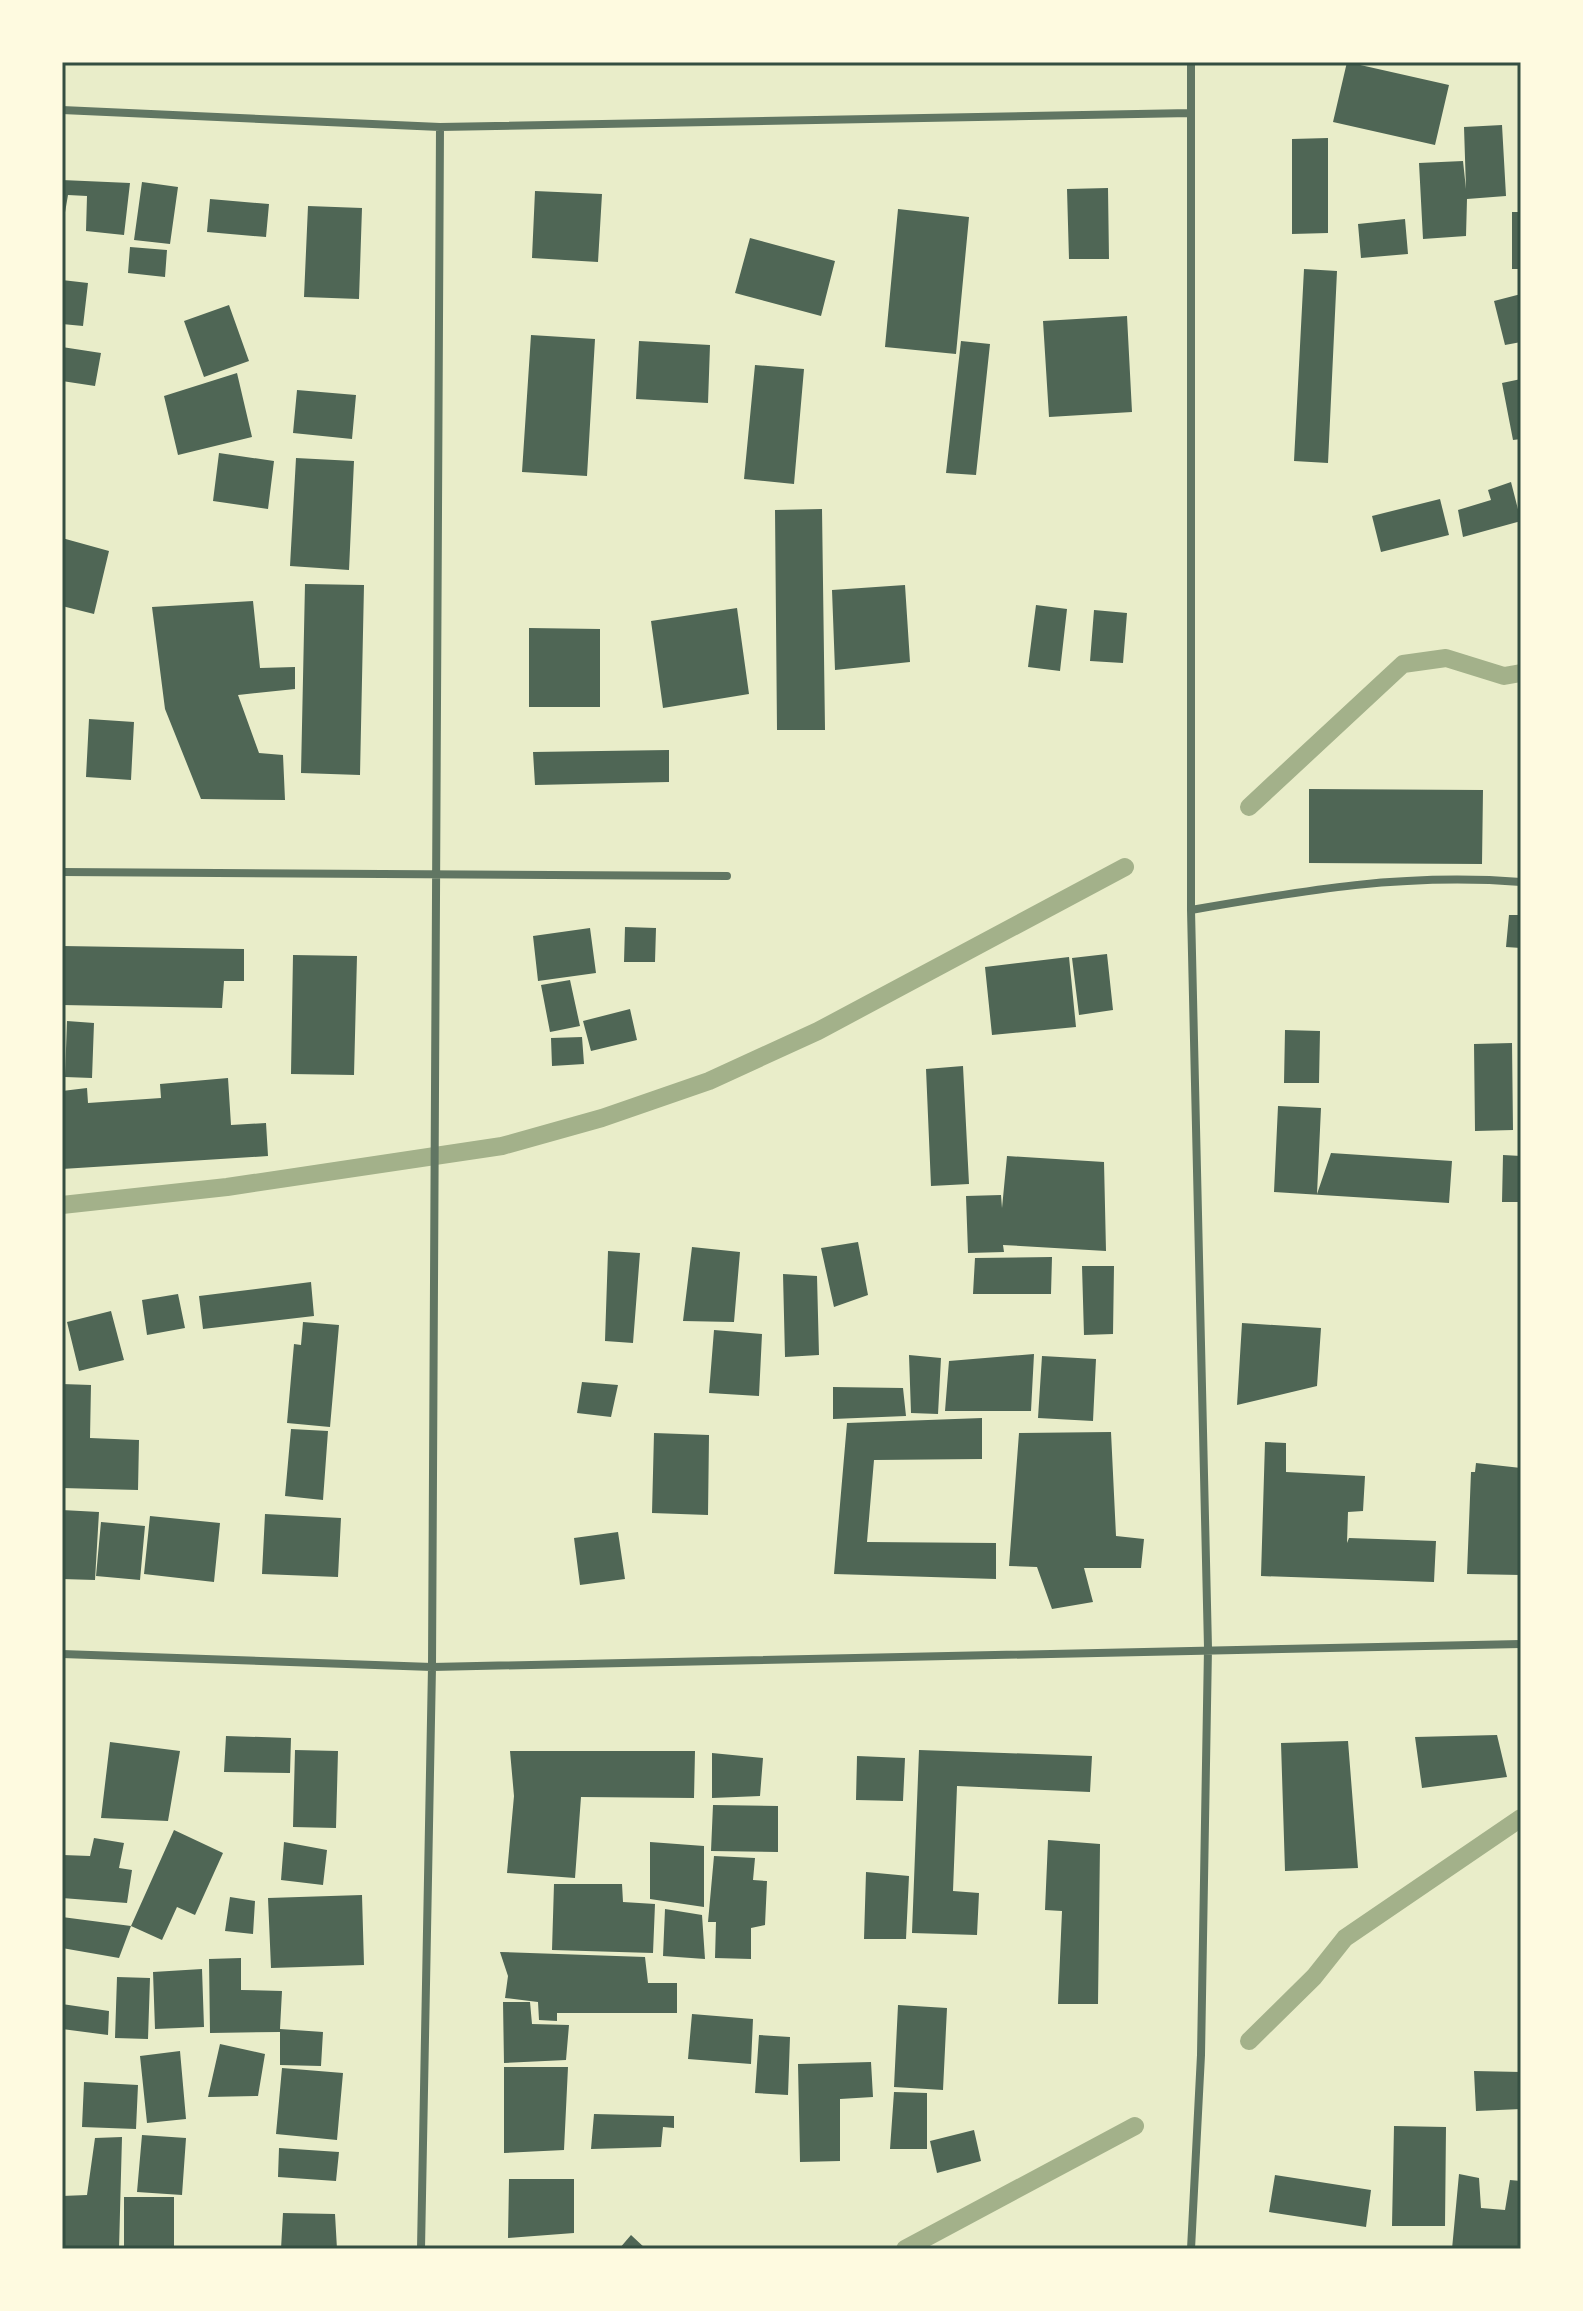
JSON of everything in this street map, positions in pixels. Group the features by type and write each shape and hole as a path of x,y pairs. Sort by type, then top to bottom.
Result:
{"street":[{"path":"1191,62 1191,910 1208,1648 1201,2055 1191,2249"},
{"path":"62,110 440,127 1191,113"},
{"path":"421,2249 432,1667 440,127"},
{"path":"62,872 436,877 727,876"},
{"path":"1191,910 1340,884 1417,878 1521,882"},
{"path":"62,1654 432,1667 1208,1648 1521,1644"}],"building":[{"path":"1347,62 1449,85 1435,145 1333,122"},
{"path":"1502,125 1506,196 1467,199 1466,236 1423,239 1419,163 1463,161 1466,189 1464,127"},
{"path":"1328,138 1328,233 1292,234 1292,139"},
{"path":"62,180 130,183 124,235 86,231 87,196 68,195 62,230"},
{"path":"142,182 178,187 170,244 134,240"},
{"path":"1108,188 1109,259 1069,259 1067,189"},
{"path":"535,191 602,194 598,262 532,258"},
{"path":"210,199 269,204 266,237 207,232"},
{"path":"308,206 362,208 359,299 304,297"},
{"path":"898,209 969,217 956,354 885,347"},
{"path":"1512,212 1521,212 1521,269 1512,269"},
{"path":"1405,219 1408,254 1361,258 1358,224"},
{"path":"750,238 835,261 821,316 735,293"},
{"path":"130,247 167,250 165,277 128,273"},
{"path":"1304,269 1337,271 1328,463 1294,461"},
{"path":"62,280 88,283 83,326 62,324"},
{"path":"1521,294 1521,342 1505,345 1494,301"},
{"path":"229,305 249,361 204,377 184,321"},
{"path":"1127,316 1132,412 1049,417 1043,321"},
{"path":"531,335 595,339 587,476 522,472"},
{"path":"639,341 710,345 708,403 636,399"},
{"path":"961,341 990,344 976,475 946,473"},
{"path":"62,347 101,353 95,386 62,381"},
{"path":"755,365 804,369 794,484 744,479"},
{"path":"237,373 252,437 178,455 164,396"},
{"path":"1521,379 1521,439 1513,440 1502,383"},
{"path":"297,390 356,395 352,439 293,433"},
{"path":"219,453 274,461 268,509 213,501"},
{"path":"296,458 354,461 349,570 290,566"},
{"path":"1511,482 1521,521 1463,537 1458,510 1491,500 1488,490"},
{"path":"1440,499 1449,535 1381,552 1372,516"},
{"path":"822,509 825,730 777,730 775,510"},
{"path":"62,538 109,551 94,614 62,606"},
{"path":"305,584 364,585 360,775 301,773"},
{"path":"905,585 910,662 835,670 832,590"},
{"path":"253,601 260,668 295,667 295,689 238,695 259,753 283,755 285,800 201,799 165,709 152,607"},
{"path":"1036,605 1067,609 1060,671 1028,667"},
{"path":"737,608 749,694 663,708 651,621"},
{"path":"1094,610 1127,613 1123,663 1090,661"},
{"path":"529,628 600,629 600,707 529,707"},
{"path":"89,719 134,722 131,780 86,777"},
{"path":"669,750 669,782 535,785 533,752"},
{"path":"1309,789 1483,790 1482,864 1309,863"},
{"path":"1509,915 1521,915 1521,948 1506,947"},
{"path":"625,927 656,928 655,962 624,962"},
{"path":"590,928 596,973 538,981 533,936"},
{"path":"63,946 244,949 244,981 224,981 222,1008 62,1005"},
{"path":"1107,954 1113,1010 1079,1015 1072,958"},
{"path":"293,955 357,956 354,1075 291,1074"},
{"path":"1069,957 1076,1027 992,1035 985,967"},
{"path":"570,980 580,1026 550,1032 541,985"},
{"path":"630,1009 637,1040 591,1051 583,1021"},
{"path":"67,1021 94,1023 92,1078 65,1077"},
{"path":"1285,1030 1320,1031 1319,1083 1284,1083"},
{"path":"582,1037 584,1064 552,1066 551,1038"},
{"path":"1512,1043 1513,1130 1475,1131 1474,1044"},
{"path":"963,1066 969,1184 931,1186 926,1069"},
{"path":"228,1078 231,1125 266,1123 268,1156 62,1169 62,1091 87,1088 88,1103 161,1098 160,1084"},
{"path":"1278,1106 1321,1108 1317,1194 1331,1153 1452,1161 1449,1203 1274,1192"},
{"path":"1503,1155 1521,1156 1521,1202 1502,1202"},
{"path":"1007,1156 1104,1162 1106,1251 1003,1245 1004,1252 968,1253 966,1196 1001,1195 1002,1208"},
{"path":"858,1242 868,1295 834,1307 821,1248"},
{"path":"692,1247 740,1252 734,1322 683,1321"},
{"path":"608,1251 640,1253 633,1343 605,1341"},
{"path":"1052,1257 1051,1294 973,1294 975,1258"},
{"path":"1082,1266 1114,1266 1113,1334 1084,1335"},
{"path":"783,1274 817,1276 819,1355 785,1357"},
{"path":"311,1282 314,1316 203,1329 199,1296"},
{"path":"178,1294 185,1328 147,1335 142,1300"},
{"path":"111,1311 124,1360 79,1371 67,1322"},
{"path":"303,1322 339,1325 330,1427 287,1423 294,1344 301,1345"},
{"path":"1242,1323 1321,1328 1317,1386 1237,1405"},
{"path":"714,1330 762,1334 759,1396 709,1393"},
{"path":"1034,1354 1031,1411 945,1411 949,1361"},
{"path":"909,1355 941,1358 938,1414 911,1413"},
{"path":"1042,1356 1096,1359 1093,1421 1038,1418"},
{"path":"582,1382 618,1385 611,1417 577,1413"},
{"path":"62,1384 91,1385 90,1438 139,1440 138,1490 62,1488"},
{"path":"833,1387 903,1388 906,1416 833,1419"},
{"path":"982,1418 982,1459 874,1460 867,1542 996,1543 996,1579 834,1574 847,1423"},
{"path":"291,1429 328,1431 323,1500 285,1496"},
{"path":"1111,1432 1116,1536 1144,1539 1141,1568 1084,1568 1093,1602 1052,1609 1037,1567 1009,1566 1019,1433"},
{"path":"654,1433 709,1435 708,1515 652,1513"},
{"path":"1265,1442 1286,1443 1286,1472 1365,1476 1363,1511 1348,1512 1347,1543 1349,1538 1436,1541 1434,1582 1261,1576"},
{"path":"1476,1463 1521,1468 1521,1575 1467,1574 1471,1472 1475,1472"},
{"path":"62,1510 99,1512 95,1580 62,1579"},
{"path":"265,1514 341,1518 338,1577 262,1574"},
{"path":"150,1516 220,1523 214,1582 144,1574"},
{"path":"101,1522 145,1526 140,1580 96,1576"},
{"path":"618,1532 625,1579 580,1585 574,1538"},
{"path":"1497,1735 1507,1777 1422,1788 1415,1737"},
{"path":"226,1736 291,1738 290,1773 224,1772"},
{"path":"1348,1741 1358,1868 1285,1871 1281,1743"},
{"path":"110,1742 180,1751 168,1821 101,1818"},
{"path":"295,1750 338,1751 336,1828 293,1827"},
{"path":"919,1750 1092,1756 1090,1792 957,1786 953,1891 979,1893 977,1935 912,1933"},
{"path":"510,1751 695,1751 694,1798 581,1797 575,1878 507,1873 514,1796"},
{"path":"712,1753 763,1758 760,1796 712,1798"},
{"path":"857,1756 905,1758 903,1801 856,1800"},
{"path":"713,1805 778,1806 778,1852 711,1851"},
{"path":"174,1830 223,1853 195,1915 177,1907 162,1940 131,1926"},
{"path":"94,1838 124,1843 119,1868 132,1870 127,1903 62,1898 63,1855 90,1856"},
{"path":"1048,1840 1100,1844 1098,2004 1058,2004 1062,1911 1045,1910"},
{"path":"284,1842 327,1850 323,1885 281,1880"},
{"path":"650,1842 704,1846 704,1907 650,1899"},
{"path":"714,1856 755,1858 753,1880 767,1881 765,1925 751,1928 751,1959 715,1958 716,1922 708,1922"},
{"path":"866,1872 909,1876 906,1939 864,1939"},
{"path":"554,1884 622,1884 623,1902 655,1904 653,1953 552,1950"},
{"path":"362,1895 364,1965 271,1968 268,1898"},
{"path":"230,1897 255,1901 253,1934 225,1931"},
{"path":"665,1909 702,1915 705,1959 663,1956"},
{"path":"62,1917 131,1926 119,1958 62,1948"},
{"path":"500,1952 645,1957 648,1983 677,1983 677,2013 557,2013 557,2021 539,2020 538,2002 505,1998 508,1976"},
{"path":"241,1958 241,1990 282,1991 280,2029 323,2032 321,2066 280,2065 280,2032 210,2033 209,1959"},
{"path":"202,1969 204,2027 155,2029 153,1972"},
{"path":"117,1977 150,1978 148,2039 115,2038"},
{"path":"503,2002 530,2002 532,2024 569,2025 566,2060 504,2063"},
{"path":"62,2004 109,2011 108,2035 62,2029"},
{"path":"898,2005 947,2008 943,2090 894,2087"},
{"path":"692,2014 753,2019 751,2064 688,2059"},
{"path":"759,2035 790,2037 788,2095 755,2093"},
{"path":"220,2044 265,2054 258,2096 208,2097"},
{"path":"180,2051 186,2119 147,2123 140,2056"},
{"path":"871,2062 873,2097 840,2099 840,2161 800,2162 798,2064"},
{"path":"504,2067 568,2067 564,2150 504,2153"},
{"path":"282,2068 343,2073 337,2140 276,2134"},
{"path":"1474,2071 1521,2072 1521,2109 1476,2111"},
{"path":"84,2082 138,2085 136,2129 82,2127"},
{"path":"894,2092 927,2093 927,2149 890,2149"},
{"path":"594,2114 674,2116 674,2128 663,2127 661,2147 591,2149"},
{"path":"1394,2126 1446,2127 1445,2226 1392,2226"},
{"path":"974,2130 981,2161 937,2173 930,2141"},
{"path":"142,2135 186,2138 182,2195 137,2192"},
{"path":"122,2137 119,2249 62,2249 62,2196 87,2195 95,2138"},
{"path":"279,2148 339,2152 336,2181 278,2177"},
{"path":"1459,2174 1479,2178 1481,2208 1505,2210 1510,2180 1521,2181 1521,2249 1452,2249"},
{"path":"1275,2175 1371,2190 1366,2227 1269,2212"},
{"path":"509,2179 574,2179 574,2233 508,2238"},
{"path":"124,2197 174,2197 174,2249 124,2249"},
{"path":"283,2213 335,2214 337,2249 281,2249"},
{"path":"631,2235 646,2249 619,2249"}],"waterway":[{"path":"1249,807 1403,664 1446,658 1504,676 1521,673"},
{"path":"62,1205 227,1187 502,1146 602,1118 709,1081 818,1031 1125,867"},
{"path":"1249,2041 1314,1977 1345,1938 1521,1818"},
{"path":"905,2249 1135,2126"}]}
